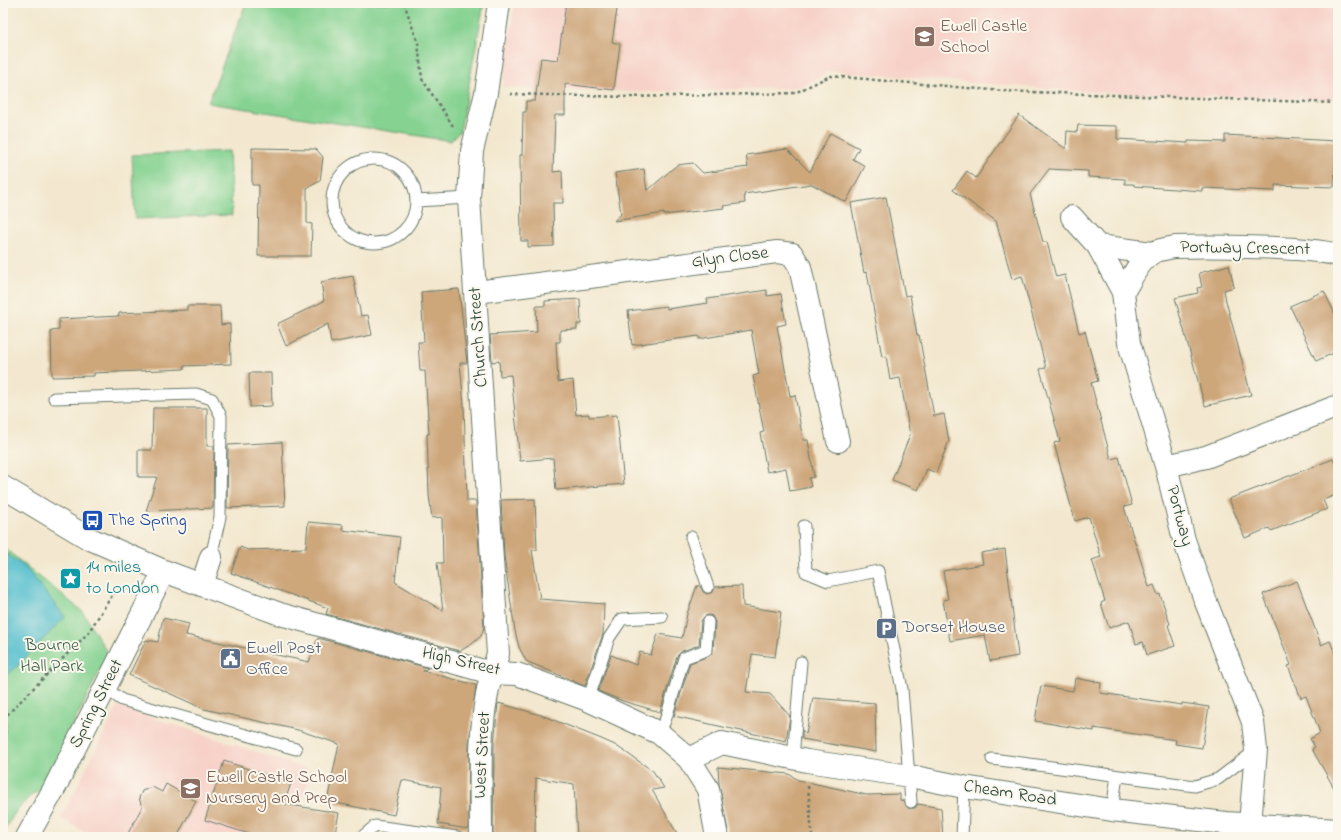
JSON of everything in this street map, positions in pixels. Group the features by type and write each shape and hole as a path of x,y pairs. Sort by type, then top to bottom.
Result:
{"street":[{"name":"Church Street","path":"491,673 498,654 477,292 473,263 469,198 472,151 486,93 499,3"},
{"name":"Portway","path":"1072,217 1098,246 1123,292 1129,343 1166,466 1184,540 1204,598 1253,722 1256,750 1250,825"},
{"name":"Portway Crescent","path":"1098,246 1152,253 1174,247 1308,249 1334,253 1338,256"},
{"name":"Glyn Close","path":"477,292 777,252 792,254 800,267 838,442"},
{"path":"1123,292 1143,261 1152,253"},
{"path":"1166,466 1206,457 1338,406"},
{"name":"High Street","path":"3,487 88,538 164,570 280,614 491,673 517,674 588,700 659,733 689,758 708,789 717,837"},
{"path":"202,584 211,557"},
{"name":"Spring Street","path":"27,837 55,787 164,570"},
{"name":"West Street","path":"481,837 480,731 491,673"},
{"name":"Cheam Road","path":"689,758 722,743 800,759 910,776 964,788 1112,810 1225,830 1250,825 1338,830"}],"lane":[{"path":"373,159 390,162 404,171 413,184 416,201 414,217 404,231 391,240 374,244 358,241 344,232 335,218 332,202 334,186 343,172 357,162 373,159"},
{"path":"416,201 469,198"},
{"path":"54,398 196,394 212,399 221,416 221,424 220,517 211,557"},
{"path":"804,526 806,572 828,581 878,571 902,689 911,802"},
{"path":"691,537 708,587"},
{"path":"588,700 609,638 622,619 662,616"},
{"path":"659,733 665,720 684,658 706,650 708,622"},
{"path":"800,759 801,662"},
{"path":"105,688 122,700 296,749"},
{"path":"992,759 1195,786 1218,779 1256,750"},
{"path":"1112,810 1117,776"},
{"path":"962,837 964,788"},
{"path":"362,837 375,826 457,837"}],"path":[{"path":"404,3 418,43 422,79 455,128"},
{"path":"503,94 629,97 795,93 830,76 1003,91 1338,103"},
{"path":"3,769 6,760 4,718 88,633 113,594 132,586"},
{"path":"800,759 812,837"}],"shaded area":[{"name":"Ewell Castle School","path":"515,3 1338,3 1338,100 1093,92 829,71 815,81 793,88 633,92 503,87"},
{"name":"Ewell Castle School Nursery and Prep","path":"118,706 310,770 295,837 92,837 61,818"}],"green space":[{"path":"246,3 484,3 460,131 451,141 208,103"},
{"path":"229,151 232,215 135,219 132,155"},
{"name":"Bourne Hall Park","path":"3,547 83,612 108,654 42,788 29,797 18,809 3,836"}],"water":[{"path":"3,552 25,567 65,617 13,670 3,678"}],"building":[{"path":"566,3 618,3 612,42 620,44 614,90 565,84 565,115 555,115 553,172 562,171 563,203 553,203 554,246 528,247 528,241 521,241 520,155 522,155 523,112 526,112 526,101 535,101 541,58 558,60"},
{"path":"1019,115 1066,149 1067,131 1077,132 1078,125 1117,126 1117,139 1188,143 1188,141 1225,142 1225,135 1336,141 1334,187 1275,185 1275,191 1202,188 1202,191 1134,186 1134,184 1125,184 1125,179 1088,177 1088,171 1049,169 1030,194 1043,242 1047,242 1056,277 1065,275 1079,333 1085,331 1098,381 1091,383 1111,459 1119,457 1132,505 1124,507 1149,587 1154,585 1158,595 1160,594 1170,624 1168,625 1175,646 1147,655 1143,642 1136,644 1129,621 1109,628 1101,603 1105,601 1092,560 1101,557 1089,517 1075,521 1054,443 1060,441 1040,369 1046,368 1022,276 1012,279 996,221 953,190 967,171 976,178"},
{"path":"830,133 859,148 853,159 865,166 846,202 811,184 744,194 745,203 723,206 724,208 664,215 664,213 614,221 621,214 615,173 644,169 647,191 677,165 693,163 703,173 748,167 746,155 787,149 810,172"},
{"path":"252,148 316,149 323,157 320,181 307,188 307,223 312,224 311,256 258,256 259,185 252,185"},
{"path":"886,197 905,296 910,295 917,335 919,335 934,416 944,414 949,441 936,473 927,469 918,490 892,480 910,435 900,378 890,380 886,356 882,357 867,272 864,273 851,203"},
{"path":"1229,265 1234,287 1224,290 1251,395 1205,406 1175,298 1198,293 1197,288 1202,287 1199,273"},
{"path":"353,276 361,316 368,315 372,335 331,343 328,324 286,346 277,324 324,301 321,282"},
{"path":"459,289 467,363 460,363 464,405 467,501 476,501 484,627 481,636 472,644 460,651 326,614 328,608 231,573 240,547 248,550 306,548 308,522 343,525 342,530 400,537 395,582 443,611 437,563 443,563 442,517 432,518 429,495 427,434 429,434 425,371 420,371 418,342 424,342 421,292"},
{"path":"767,290 767,296 781,294 786,324 777,326 790,396 795,395 803,440 808,440 814,477 809,478 811,487 790,491 786,468 767,472 760,433 764,432 753,376 759,374 751,330 699,339 699,336 632,345 628,311 667,306 667,309 708,303 707,299"},
{"path":"1324,291 1338,321 1338,351 1316,361 1290,306"},
{"path":"580,299 581,324 577,324 577,329 560,330 560,342 556,342 558,382 573,380 576,415 589,414 589,417 617,415 624,484 556,490 553,458 520,461 511,375 500,376 499,361 492,362 490,335 537,332 536,306 545,306 545,301"},
{"path":"187,306 220,306 221,325 230,324 231,364 184,366 184,369 94,373 94,376 52,377 51,331 59,330 59,319 119,316 119,313 187,310"},
{"path":"249,373 271,373 272,406 250,407"},
{"path":"153,408 207,408 207,446 214,446 213,508 146,511 157,477 138,477 138,450 152,450"},
{"path":"282,442 285,506 227,508 228,445"},
{"path":"1333,459 1338,471 1338,494 1323,500 1327,509 1271,531 1269,528 1245,538 1229,499"},
{"path":"535,499 537,550 532,550 540,599 604,604 603,634 585,686 526,661 519,647 515,631 504,556 501,500"},
{"path":"1005,549 1018,656 990,661 985,635 950,641 943,600 948,599 943,571 983,564 981,553"},
{"path":"1297,581 1321,645 1330,641 1338,661 1338,795 1312,749 1315,747 1310,739 1320,733 1306,696 1301,698 1288,666 1291,665 1263,594"},
{"path":"697,586 700,586 703,592 707,594 713,592 715,587 742,586 743,606 781,612 775,657 752,654 746,692 770,694 790,716 786,741 674,716 690,663 709,656 713,651 715,622 712,616 709,615 705,616 701,621 699,645 682,651 677,656 660,712 623,701 598,691 611,655 636,665 640,652 651,655 658,634 682,638 687,614"},
{"path":"163,618 189,624 186,635 309,662 318,638 428,668 423,671 476,685 469,743 468,829 438,824 441,787 402,780 394,815 327,801 339,744 298,730 204,709 129,675 146,640 158,642"},
{"path":"1075,678 1101,683 1100,693 1182,705 1182,703 1209,707 1202,748 1175,744 1176,740 1094,728 1094,731 1035,721 1041,686 1073,691"},
{"path":"813,698 875,703 876,752 802,739 802,730 806,734"},
{"path":"498,703 541,715 615,745 653,771 664,788 652,790 679,837 577,837 574,784 536,778 535,837 493,837 494,745"},
{"path":"224,761 291,783 284,804 339,813 334,837 259,837 205,820"},
{"path":"718,767 789,774 798,780 867,795 900,794 900,800 904,801 908,808 915,808 918,804 941,808 943,837 729,837 719,784"},
{"path":"166,784 196,801 177,837 126,837 142,807 139,798 142,791 152,787 162,792"}],"place":[{"name":"Ewell Castle School","path":"924,37"},
{"name":"The Spring","path":"92,521"},
{"name":"14 miles to London","path":"70,578"},
{"name":"Dorset House","path":"886,628"},
{"name":"Ewell Post Office","path":"230,659"},
{"name":"Ewell Castle School Nursery and Prep","path":"191,788"}]}
